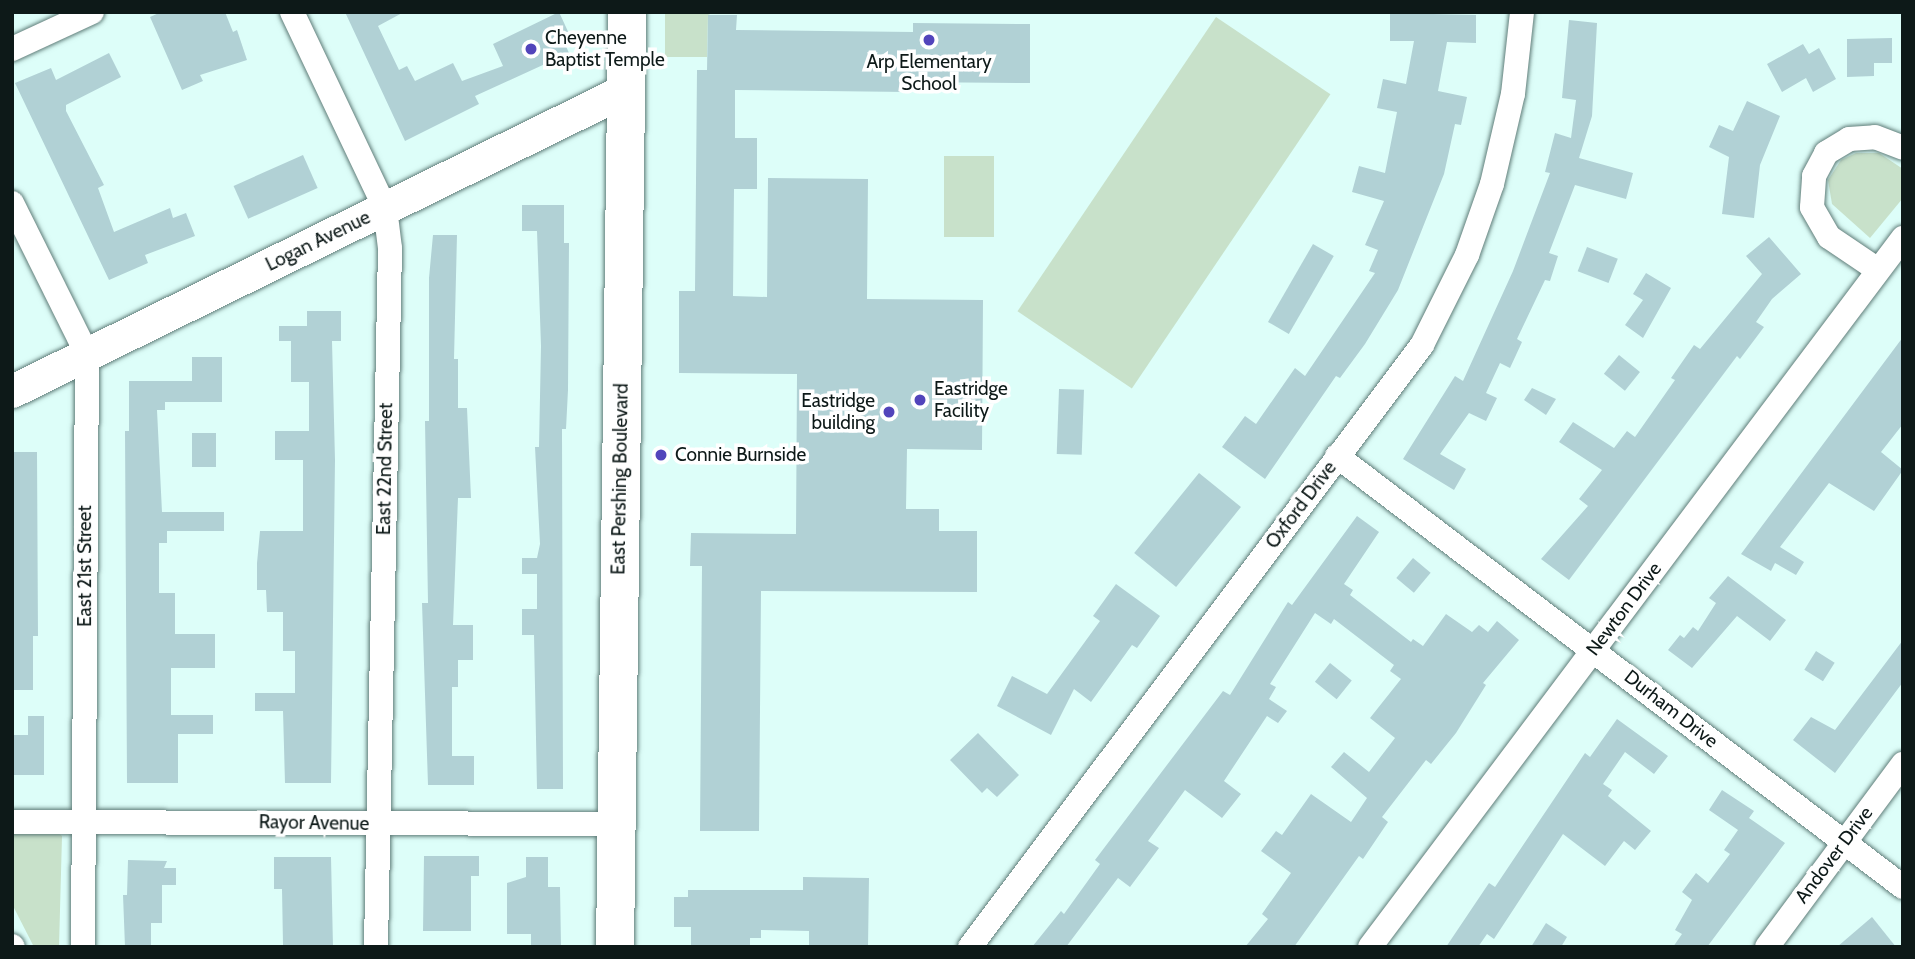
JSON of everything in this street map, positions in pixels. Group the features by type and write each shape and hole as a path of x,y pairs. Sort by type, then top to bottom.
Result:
{"main road":[{"name":"East Pershing Boulevard","path":"615,947 626,12"},
{"name":"Logan Avenue","path":"12,391 625,90"}],"street":[{"path":"12,49 92,12"},
{"name":"East 22nd Street","path":"292,12 385,208 390,248 376,947"},
{"name":"Oxford Drive","path":"970,947 1422,345 1467,256 1492,184 1510,107 1522,12"},
{"path":"1878,270 1829,237 1812,207 1814,176 1826,153 1849,139 1875,137 1903,148"},
{"name":"East 21st Street","path":"12,203 87,354 83,947"},
{"name":"Newton Drive","path":"1370,947 1903,238"},
{"name":"Durham Drive","path":"1337,456 1594,649 1903,887"},
{"name":"Andover Drive","path":"1767,947 1903,764"},
{"name":"Rayor Avenue","path":"12,822 616,824"}],"green space":[{"path":"665,12 715,12 708,15 707,57 665,57"},
{"path":"1216,17 1330,94 1132,388 1017,311"},
{"path":"1856,153 1879,153 1903,169 1903,198 1870,238 1832,204 1828,180 1841,160"},
{"path":"944,156 994,156 994,237 944,237"},
{"path":"12,831 57,832 62,836 59,947 34,947 12,904"}],"building":[{"path":"161,12 225,12 233,32 237,30 247,60 200,75 203,81 182,90 150,17"},
{"path":"345,12 404,12 378,26 399,70 407,66 415,81 453,63 462,81 503,66 493,44 559,12 571,38 564,42 569,53 475,96 479,104 405,141"},
{"path":"1390,13 1476,15 1476,43 1447,42 1438,91 1467,97 1461,125 1455,124 1444,174 1398,290 1365,344 1340,378 1336,376 1265,479 1222,447 1245,416 1256,424 1295,368 1305,376 1375,273 1369,271 1378,250 1365,245 1384,201 1352,192 1359,166 1385,173 1397,112 1377,108 1383,79 1406,84 1414,41 1390,41"},
{"name":"Eastridge building","path":"708,15 737,15 736,30 913,32 913,23 1030,24 1030,83 907,82 907,92 735,90 735,138 757,138 757,189 734,189 733,296 767,297 768,178 868,179 867,299 983,300 982,450 907,449 906,509 939,509 939,531 977,531 977,592 761,591 759,831 700,831 702,566 690,566 691,533 796,534 797,374 679,373 679,291 695,291 697,70 707,70"},
{"path":"1569,20 1597,23 1592,116 1579,158 1633,173 1626,199 1575,185 1549,253 1558,256 1550,281 1545,280 1517,339 1522,342 1510,368 1500,363 1486,393 1497,398 1486,421 1469,413 1440,454 1466,469 1454,490 1403,459 1455,376 1463,381 1513,271 1550,173 1545,172 1555,133 1571,138 1576,100 1562,98"},
{"path":"1892,38 1892,63 1874,63 1874,76 1847,77 1847,39"},
{"path":"1803,44 1809,54 1819,48 1836,79 1813,92 1806,78 1782,92 1767,64"},
{"path":"109,53 121,77 66,105 66,111 104,185 98,188 114,232 170,208 173,218 186,213 195,236 145,255 148,263 109,280 15,83 51,68 56,80"},
{"path":"1747,101 1780,116 1760,165 1754,218 1722,214 1729,157 1709,147 1719,125 1733,131"},
{"path":"303,155 318,188 248,219 234,186"},
{"path":"522,205 564,205 564,243 569,243 568,390 566,429 562,429 563,789 537,789 534,635 522,635 522,609 537,609 537,574 522,574 522,558 537,558 540,544 535,447 539,447 541,346 537,231 522,231"},
{"path":"433,235 457,235 454,359 458,359 458,408 467,408 471,498 458,498 453,625 473,625 473,660 458,660 458,687 452,687 452,756 474,756 474,785 428,785 422,603 428,603 425,421 429,421 429,278"},
{"path":"1769,237 1801,274 1772,299 1756,322 1764,327 1740,359 1737,356 1569,580 1541,559 1588,506 1579,499 1602,470 1559,442 1573,422 1614,448 1627,431 1635,437 1675,380 1671,378 1694,345 1700,349 1762,274 1746,256"},
{"path":"1313,244 1334,256 1289,334 1268,322"},
{"path":"1587,247 1618,259 1608,283 1578,271"},
{"path":"1646,273 1671,288 1643,338 1625,325 1643,300 1633,294"},
{"path":"307,311 341,311 341,341 332,341 335,460 331,783 285,783 283,711 255,711 255,693 295,693 295,651 283,651 283,612 267,612 266,590 257,590 257,563 260,531 303,531 303,460 275,460 275,431 309,431 309,382 291,382 291,341 279,341 279,326 307,326"},
{"path":"1903,337 1903,424 1881,452 1903,470 1874,511 1829,483 1780,547 1804,562 1796,575 1775,563 1771,571 1741,554"},
{"path":"1619,355 1640,372 1625,391 1604,374"},
{"path":"192,357 222,357 222,402 165,402 165,410 157,410 162,512 224,512 224,531 167,531 167,543 159,543 159,593 175,593 175,634 215,634 215,668 171,668 171,715 213,715 213,734 178,734 178,783 127,783 125,431 129,431 129,381 192,381"},
{"path":"1532,388 1556,399 1546,415 1524,400"},
{"path":"1059,389 1084,390 1082,455 1057,454"},
{"path":"192,433 216,433 216,467 192,467"},
{"path":"12,452 37,452 38,636 33,636 33,690 12,690"},
{"path":"1199,473 1241,507 1176,587 1134,553"},
{"path":"1357,516 1379,532 1344,584 1353,590 1350,595 1411,642 1413,639 1423,646 1446,614 1472,632 1479,625 1488,632 1497,621 1519,640 1483,683 1486,685 1456,733 1431,764 1426,760 1382,817 1388,822 1363,859 1359,856 1294,947 1245,947 1268,919 1262,914 1291,873 1261,851 1276,831 1282,835 1311,794 1351,822 1367,798 1331,767 1344,752 1369,772 1395,738 1370,718 1401,679 1390,671 1394,665 1334,619 1331,624 1315,613 1270,684 1276,687 1269,699 1287,711 1278,723 1267,716 1224,781 1241,794 1222,818 1185,790 1148,841 1159,848 1130,887 1118,878 1066,947 1032,947 1061,911 1064,914 1100,864 1095,860 1223,691 1230,695 1288,602 1292,605"},
{"path":"1413,558 1431,573 1414,593 1396,578"},
{"path":"1728,576 1786,620 1770,641 1737,616 1692,668 1668,650 1680,635 1684,638 1693,627 1698,631 1716,603 1709,598"},
{"path":"1116,584 1160,616 1137,648 1132,645 1091,702 1074,689 1051,735 997,706 1012,676 1047,694 1100,621 1093,616"},
{"path":"1903,640 1903,682 1835,773 1793,740 1811,717 1835,730"},
{"path":"1816,651 1835,663 1823,681 1804,670"},
{"path":"1330,663 1352,681 1337,699 1315,682"},
{"path":"28,716 44,716 44,775 13,775 13,735 28,735"},
{"path":"1617,719 1668,756 1654,774 1625,752 1603,784 1612,790 1608,796 1651,831 1635,850 1624,841 1605,866 1563,834 1494,939 1487,934 1478,947 1446,947 1489,883 1495,887 1585,753 1590,757"},
{"path":"978,733 1019,775 997,797 987,788 982,793 950,760"},
{"path":"1722,790 1754,811 1749,818 1785,843 1707,947 1673,947 1682,934 1675,930 1692,900 1682,892 1696,873 1708,883 1730,854 1724,850 1738,830 1709,810"},
{"path":"424,856 479,856 479,876 471,876 471,931 423,931"},
{"path":"274,857 331,857 333,947 283,945 282,889 274,889"},
{"path":"526,857 548,857 548,887 560,887 561,946 531,946 531,934 507,934 507,883 526,877"},
{"path":"128,860 167,861 164,868 176,868 176,885 162,885 162,923 151,923 151,947 125,947 123,895 127,895"},
{"path":"803,877 869,878 868,947 809,947 809,931 761,930 761,938 750,938 750,947 691,947 691,927 674,927 674,897 688,897 688,890 803,890"},
{"path":"1872,917 1896,947 1837,947"},
{"path":"1546,923 1567,937 1561,947 1531,947"}],"place":[{"name":"Arp Elementary School","path":"929,40"},
{"name":"Cheyenne Baptist Temple","path":"531,49"},
{"name":"Eastridge Facility","path":"920,400"},
{"name":"Eastridge building","path":"889,412"},
{"name":"Connie Burnside","path":"661,455"}]}
